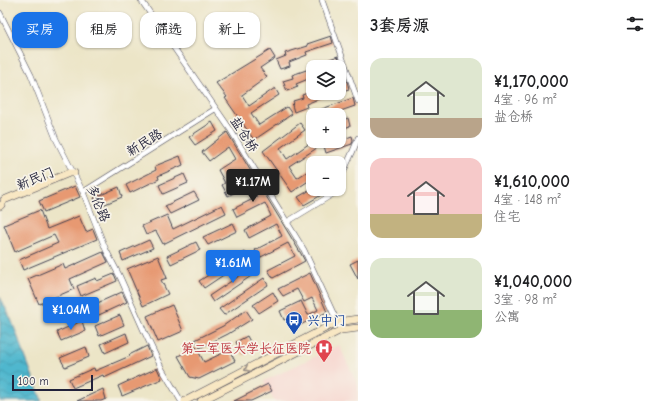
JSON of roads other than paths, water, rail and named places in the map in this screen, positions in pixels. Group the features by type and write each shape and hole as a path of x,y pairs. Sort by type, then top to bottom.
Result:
{"main road":[{"path":"2,204 69,173 74,174"},
{"path":"185,401 337,322 358,320"},
{"path":"201,401 341,330 358,328"}],"street":[{"name":"盐仓桥","path":"141,0 215,110 230,129 304,250 341,330"},
{"path":"322,0 358,101"},
{"name":"多伦路","path":"0,12 32,75 56,139 83,192 106,250 162,369 180,401"},
{"name":"新民路","path":"83,192 215,110"},
{"path":"346,168 358,138"},
{"path":"287,222 330,196"}],"water":[{"path":"0,297 11,319 42,401 0,401"}],"place":[{"name":"兴中门","path":"294,335"},
{"name":"第二军医大学长征医院","path":"324,363"}]}
